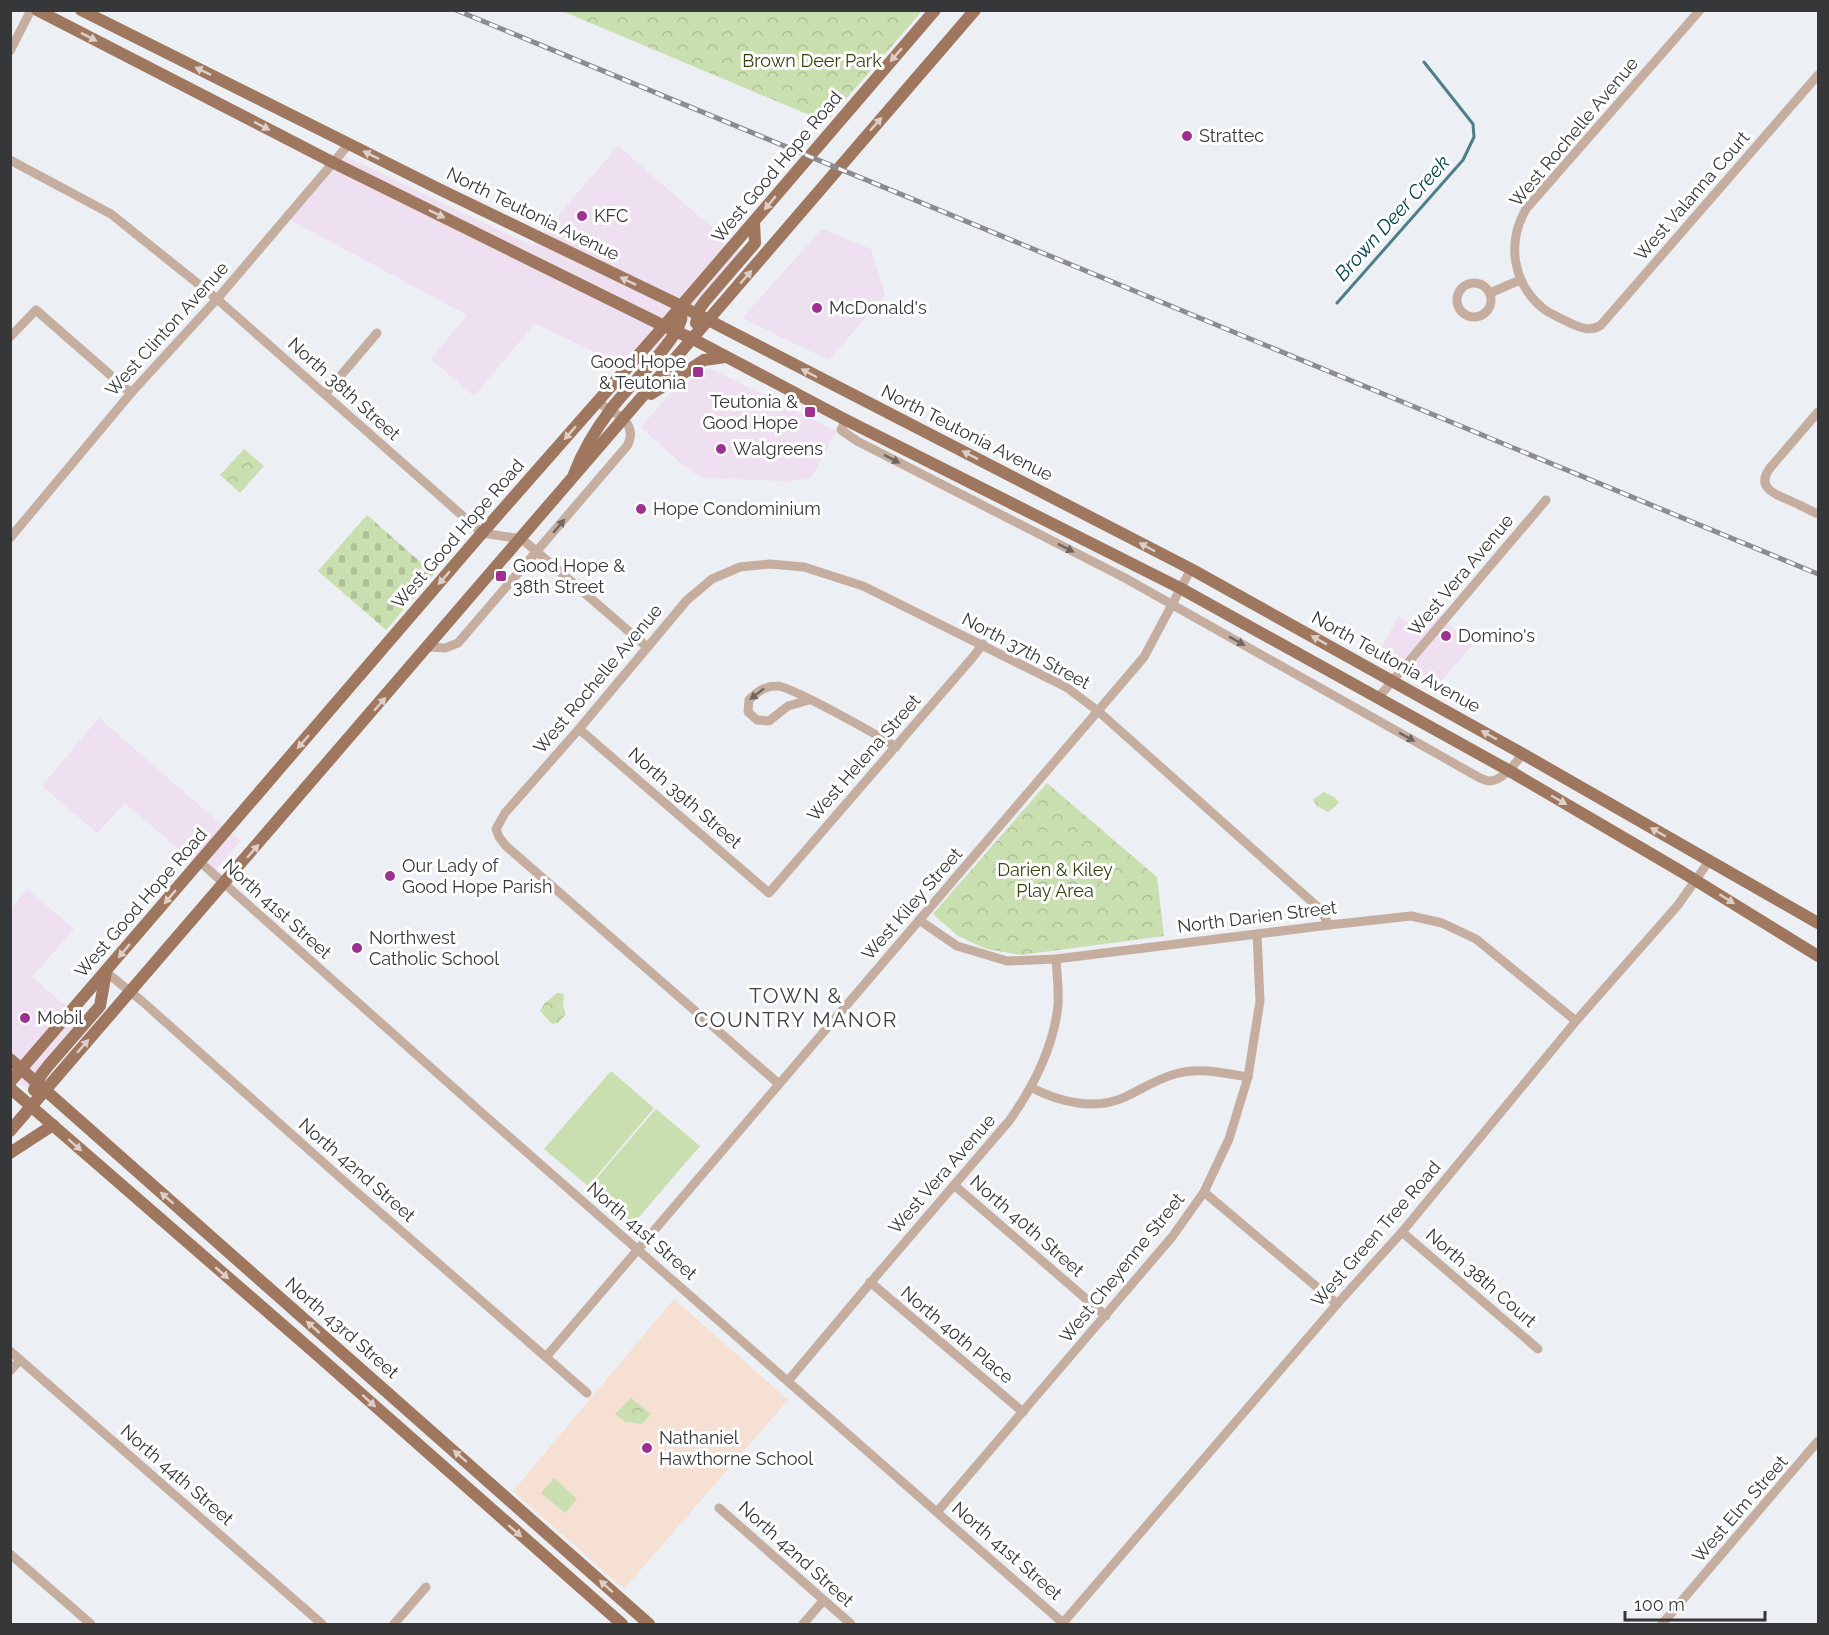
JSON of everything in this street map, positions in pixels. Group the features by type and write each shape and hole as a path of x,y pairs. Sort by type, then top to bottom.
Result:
{"main road":[{"path":"37,10 334,163 693,339 844,425 1180,588 1508,770 1696,880 1818,956"},
{"name":"North Teutonia Avenue","path":"81,10 681,306 1191,569 1523,754 1818,923"},
{"name":"West Good Hope Road","path":"681,306 935,10"},
{"path":"41,1086 130,993 693,339 703,318 838,168 975,10"},
{"path":"703,318 705,301 755,243 754,222"},
{"path":"570,483 584,450 610,411 664,348 670,329 681,320 681,306"},
{"name":"West Good Hope Road","path":"22,1069 482,533 597,402 670,329"},
{"path":"640,401 704,360 726,357"},
{"path":"10,1131 32,1106 48,1066 100,1006 106,972"},
{"name":"North 43rd Street","path":"10,1059 649,1624"},
{"path":"12,1091 22,1069"},
{"name":"North 43rd Street","path":"12,1091 315,1353 622,1624"},
{"path":"10,1153 53,1125"}],"street":[{"path":"10,51 31,10"},
{"name":"West Rochelle Avenue","path":"1585,329 1546,310 1530,295 1520,280 1514,247 1520,220 1526,209 1700,10"},
{"name":"West Valanna Court","path":"1585,329 1593,329 1601,325 1818,75"},
{"name":"West Clinton Avenue","path":"10,538 132,393 217,299 349,144"},
{"name":"North 38th Street","path":"10,160 111,214 217,299 482,533"},
{"path":"1490,293 1520,280"},
{"path":"10,337 36,310 132,393"},
{"path":"325,394 377,333"},
{"path":"429,647 445,648 458,643 627,446 631,431 629,426 597,402"},
{"path":"1818,412 1767,471 1765,482 1769,489 1778,496 1818,514"},
{"path":"844,425 857,441 1125,578 1480,778 1489,781 1499,778 1523,754"},
{"name":"West Vera Avenue","path":"1378,698 1546,500"},
{"path":"482,533 522,539 647,647"},
{"name":"North 37th Street","path":"740,567 770,564 807,567 863,585 1066,687 1098,711 1320,909 1329,924"},
{"name":"West Rochelle Avenue","path":"740,567 712,579 687,600 505,813 496,829 506,846 779,1084"},
{"name":"West Kiley Street","path":"546,1357 1144,657 1191,569"},
{"name":"West Helena Street","path":"769,893 982,644"},
{"path":"809,699 788,706 769,721 758,720 748,712 749,700 760,689 778,685 809,699 896,747"},
{"name":"North 39th Street","path":"579,729 769,893"},
{"name":"West Green Tree Road","path":"1063,1624 1337,1304 1402,1232 1576,1021 1678,905 1709,861"},
{"name":"North 41st Street","path":"200,862 1063,1624"},
{"name":"North Darien Street","path":"919,920 957,946 1006,961 1056,959 1329,924 1411,916 1442,923 1476,939 1576,1021"},
{"name":"West Cheyenne Street","path":"937,1512 1172,1237 1204,1192 1229,1138 1248,1077 1260,1001 1257,934"},
{"name":"West Vera Avenue","path":"788,1381 1009,1121 1032,1088 1050,1045 1058,1005 1056,959"},
{"name":"North 42nd Street","path":"106,972 587,1393"},
{"path":"1032,1088 1070,1102 1101,1104 1123,1098 1150,1083 1176,1073 1208,1070 1248,1077"},
{"name":"North 40th Street","path":"954,1185 1106,1316"},
{"path":"1204,1192 1337,1304"},
{"name":"North 38th Court","path":"1402,1232 1538,1349"},
{"name":"North 40th Place","path":"870,1282 1023,1412"},
{"name":"North 44th Street","path":"10,1351 322,1624"},
{"path":"10,1371 20,1360"},
{"name":"West Elm Street","path":"1662,1624 1818,1442"},
{"name":"North 42nd Street","path":"719,1508 851,1624"},
{"path":"10,1554 91,1624"},
{"path":"394,1624 426,1587"},
{"path":"803,1624 824,1601"}],"shaded area":[{"path":"618,146 744,255 641,375 535,323 474,396 431,359 467,315 287,218 341,154 532,246"},
{"path":"822,229 871,249 885,295 829,360 742,318"},
{"path":"710,368 836,431 811,478 787,481 701,478 641,427 670,394"},
{"path":"1399,616 1422,634 1439,616 1472,645 1437,686 1376,657"},
{"path":"99,718 240,841 210,876 125,803 97,833 42,786"},
{"path":"27,889 74,929 32,977 84,1022 27,1089 11,1074 11,909"},
{"name":"Nathaniel Hawthorne School","path":"674,1299 788,1400 624,1589 513,1491"}],"green space":[{"name":"Brown Deer Park","path":"922,10 826,122 562,11"},
{"path":"244,449 264,466 240,493 220,475"},
{"path":"367,515 434,574 386,630 318,571"},
{"name":"Darien & Kiley Play Area","path":"1047,783 1157,877 1164,936 1021,955 987,949 958,936 933,914"},
{"path":"1324,792 1339,802 1328,812 1317,806 1313,799"},
{"path":"557,993 564,994 563,1006 566,1014 558,1023 552,1024 540,1011 545,1003"},
{"path":"611,1071 654,1108 588,1186 544,1149"},
{"path":"656,1109 700,1146 633,1224 590,1186"},
{"path":"631,1398 651,1414 642,1424 625,1422 615,1414"},
{"path":"554,1478 577,1499 565,1513 541,1493"}],"waterway":[{"name":"Brown Deer Creek","path":"1337,303 1463,160 1474,137 1473,124 1424,62"}],"railway":[{"path":"456,10 1818,574"}],"place":[{"name":"Strattec","path":"1187,136"},
{"name":"KFC","path":"582,216"},
{"name":"McDonald's","path":"817,308"},
{"name":"Good Hope & Teutonia","path":"698,372"},
{"name":"Teutonia & Good Hope","path":"810,412"},
{"name":"Walgreens","path":"721,449"},
{"name":"Hope Condominium","path":"641,509"},
{"name":"Good Hope & 38th Street","path":"501,576"},
{"name":"Domino's","path":"1446,636"},
{"name":"Our Lady of Good Hope Parish","path":"390,876"},
{"name":"Northwest Catholic School","path":"357,948"},
{"name":"Mobil","path":"25,1018"},
{"name":"Nathaniel Hawthorne School","path":"647,1448"}],"district":[{"name":"TOWN & COUNTRY MANOR","path":"796,1008"}]}
